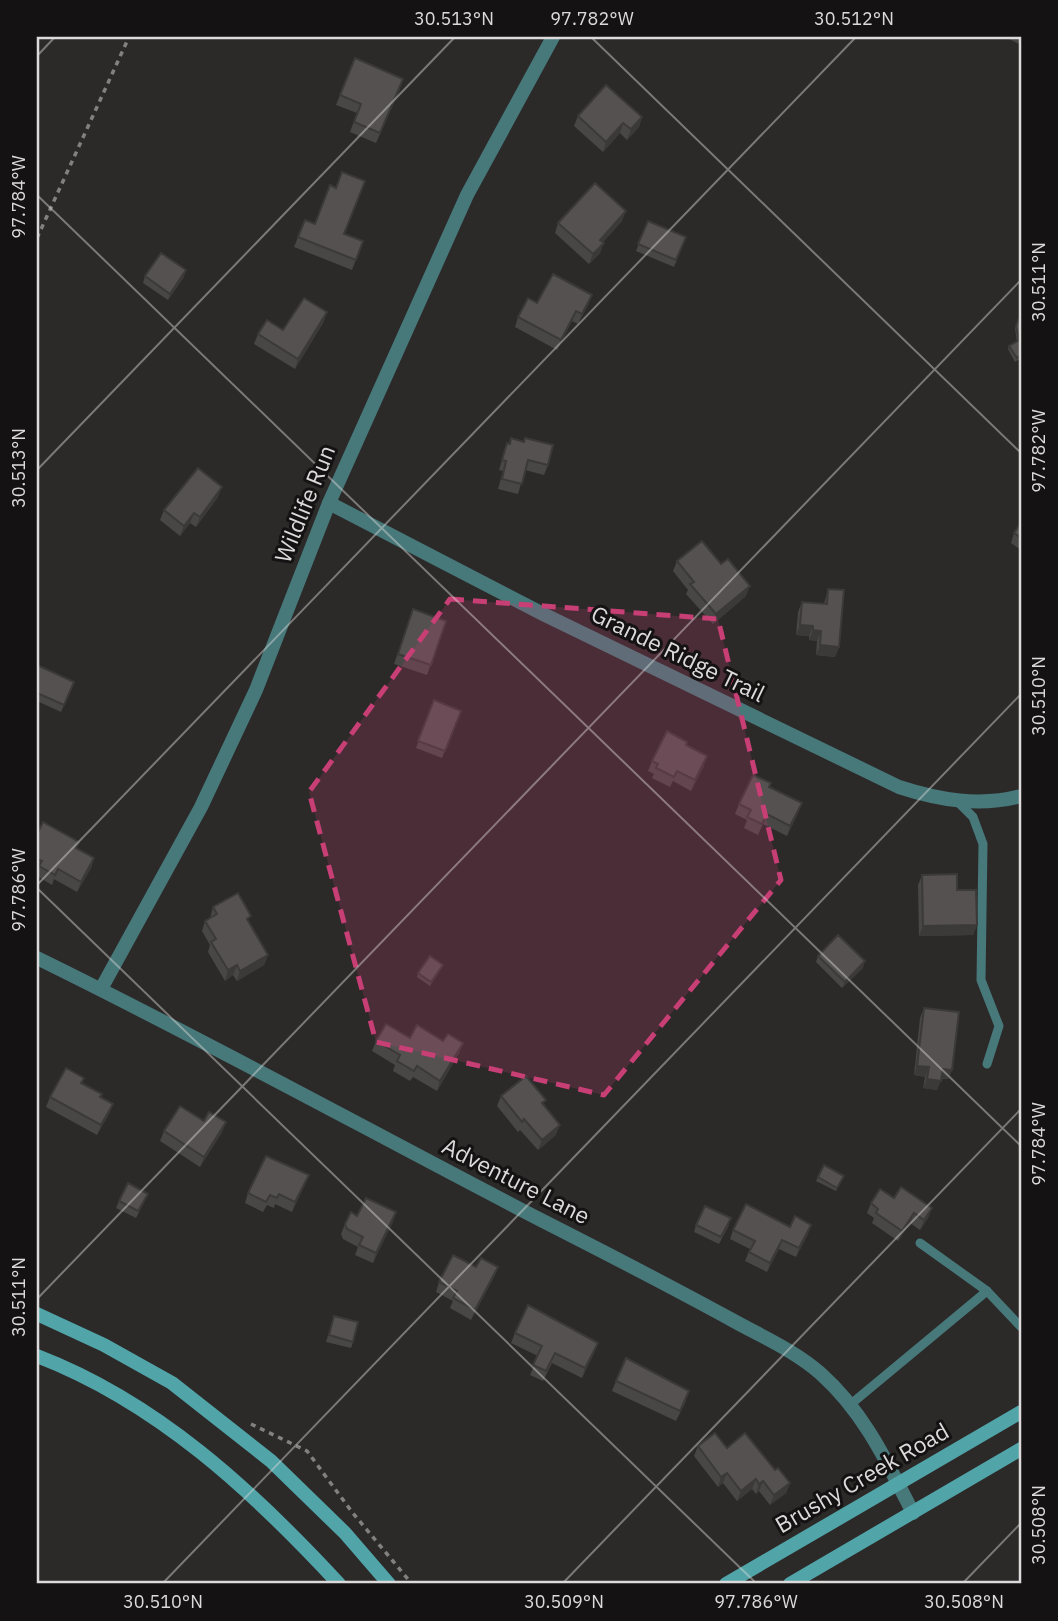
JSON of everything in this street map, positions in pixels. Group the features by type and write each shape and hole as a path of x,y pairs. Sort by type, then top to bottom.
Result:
{"street":[{"name":"Wildlife Run","path":"101,989 196,816 256,690 328,503 467,195 553,37"},
{"name":"Grande Ridge Trail","path":"328,503 545,615 887,781 926,796 957,801 998,800 1021,796"},
{"name":"Adventure Lane","path":"37,958 676,1289 771,1341 818,1371 851,1404 867,1426 914,1513"},
{"path":"37,1314 104,1345 172,1383 271,1461 345,1533 389,1584"},
{"path":"37,1356 110,1391 196,1447 284,1524 339,1584"},
{"name":"Brushy Creek Road","path":"726,1584 1021,1412"},
{"path":"790,1584 1021,1449"}],"lane":[{"path":"957,801 973,817 983,844 981,980 999,1026 987,1064"},
{"path":"920,1242 987,1291 1021,1328"},
{"path":"851,1404 987,1291"}],"path":[{"path":"37,238 129,37"}],"highlighted area":[{"path":"450,599 718,619 781,880 604,1095 376,1042 309,792"}],"building":[{"path":"355,58 403,79 380,133 354,122 361,104 340,95"},
{"path":"606,85 642,117 631,129 623,123 606,142 578,116"},
{"path":"342,172 365,181 344,234 363,241 356,260 298,237 305,220 315,224 330,185 336,188"},
{"path":"595,183 626,211 600,240 604,243 593,254 558,223"},
{"path":"648,221 686,237 676,260 638,244"},
{"path":"161,253 186,270 170,294 145,276"},
{"path":"553,274 592,295 582,314 576,311 561,340 518,317 528,298 537,303"},
{"path":"304,298 327,312 298,359 258,334 267,320 283,330"},
{"path":"1019,319 1021,355 1017,358 1009,346 1019,340 1016,326"},
{"path":"511,438 524,442 525,438 553,445 548,465 528,460 522,484 502,479 506,461 502,460"},
{"path":"198,468 222,487 200,517 194,513 184,526 164,510"},
{"path":"1021,523 1021,538 1014,533"},
{"path":"702,541 721,564 728,559 750,586 716,614 690,584 694,582 677,561"},
{"path":"828,589 844,590 839,647 820,645 821,631 813,630 813,626 800,625 802,602 827,604"},
{"path":"413,609 446,621 431,665 398,654"},
{"path":"37,665 74,682 64,705 37,693"},
{"path":"434,700 461,711 445,751 418,741"},
{"path":"667,731 707,756 695,780 677,771 674,777 656,768 658,764 652,761"},
{"path":"753,775 771,783 769,787 802,803 790,826 767,814 762,824 747,817 751,810 739,804"},
{"path":"43,822 79,842 76,848 94,858 81,882 58,869 55,875 39,866 42,861 37,859 37,834"},
{"path":"957,874 957,890 976,890 977,925 923,926 922,875"},
{"path":"238,893 251,916 247,919 268,955 240,971 237,965 228,970 211,942 216,939 205,921 217,914 213,907"},
{"path":"838,935 865,961 845,982 818,956"},
{"path":"430,956 443,965 431,982 418,973"},
{"path":"924,1008 959,1012 952,1070 943,1069 941,1081 927,1079 929,1067 917,1066"},
{"path":"386,1024 410,1038 417,1025 443,1041 448,1034 463,1043 440,1081 417,1066 414,1071 397,1061 400,1055 376,1041"},
{"path":"66,1068 84,1078 81,1083 102,1094 100,1097 113,1104 101,1125 50,1097"},
{"path":"526,1076 546,1100 542,1103 560,1125 542,1140 524,1119 522,1122 501,1096"},
{"path":"180,1106 204,1121 209,1112 226,1122 204,1157 164,1131"},
{"path":"266,1156 309,1175 295,1202 279,1194 277,1198 270,1195 266,1202 248,1193"},
{"path":"824,1165 844,1176 837,1188 818,1177"},
{"path":"128,1183 148,1194 138,1211 119,1201"},
{"path":"901,1187 932,1208 924,1220 914,1213 902,1231 876,1213 878,1209 871,1203 880,1189 894,1198"},
{"path":"366,1198 396,1212 376,1253 359,1245 363,1237 347,1229 345,1224 351,1212 357,1216"},
{"path":"746,1204 790,1227 795,1216 811,1225 799,1248 782,1240 770,1263 749,1252 755,1241 733,1230"},
{"path":"705,1206 731,1218 721,1237 696,1225"},
{"path":"453,1255 476,1267 481,1258 498,1267 475,1310 453,1298 457,1291 439,1282"},
{"path":"528,1305 598,1343 585,1368 555,1353 546,1371 533,1365 542,1346 515,1333"},
{"path":"334,1316 358,1322 353,1342 329,1335"},
{"path":"626,1358 689,1391 680,1411 616,1381"},
{"path":"715,1433 727,1448 745,1433 775,1470 778,1468 790,1483 774,1495 763,1481 759,1484 756,1479 741,1491 727,1473 721,1477 698,1446"}]}
